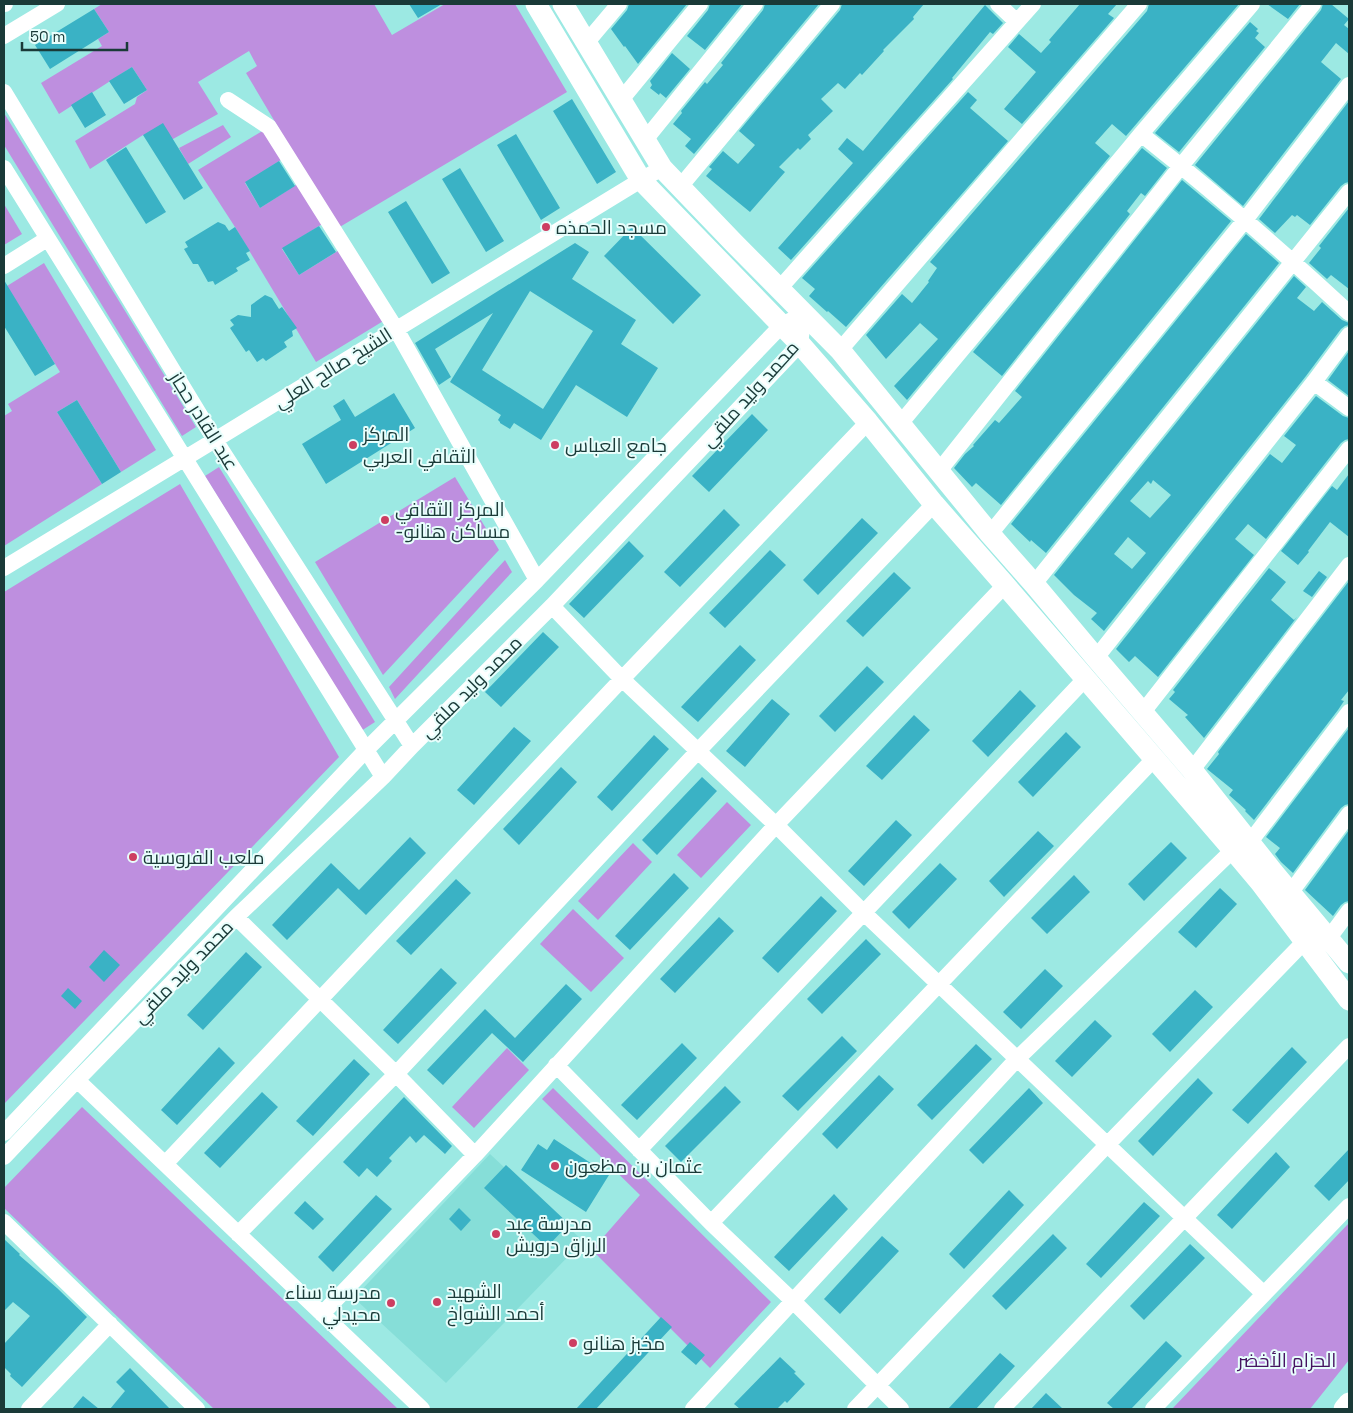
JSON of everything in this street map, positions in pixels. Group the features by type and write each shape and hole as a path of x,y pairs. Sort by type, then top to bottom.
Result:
{"main road":[{"path":"536,4 641,180 800,344 868,422 934,504 1154,759 1291,892 1349,963"},
{"path":"563,4 662,168 840,350 990,534 1192,770 1242,846 1260,882 1349,1000"},
{"path":"1344,1409 1349,1403"}],"street":[{"path":"4,36 57,4"},
{"path":"587,42 619,4"},
{"path":"621,100 700,4"},
{"path":"645,140 755,4"},
{"path":"680,187 832,4"},
{"path":"998,4 1017,22"},
{"path":"779,289 1033,4"},
{"path":"840,350 1139,4"},
{"path":"900,424 1141,134 1252,4"},
{"path":"939,471 1312,4"},
{"path":"990,534 1245,220 1349,86"},
{"name":"عبد القادر حجاز","path":"4,92 215,440 412,746"},
{"path":"228,100 269,126 396,329 537,580"},
{"path":"1141,134 1293,261 1349,313"},
{"name":"عبد القادر حجاز","path":"4,168 47,240 383,777"},
{"name":"الشيخ صالح العلي","path":"4,568 662,168"},
{"path":"1034,584 1349,192"},
{"path":"4,266 47,240"},
{"name":"محمد وليد ملقي","path":"4,1133 366,750 537,580 782,325 804,314"},
{"name":"محمد وليد ملقي","path":"4,1157 236,917 383,777 552,606 800,344 804,314"},
{"path":"1096,658 1349,335"},
{"path":"1314,382 1349,408"},
{"path":"165,1164 622,679 868,422"},
{"path":"1143,712 1349,449"},
{"path":"238,1234 396,1074 698,751 934,504"},
{"path":"1192,770 1349,565"},
{"path":"322,1314 475,1155 776,825 1005,585"},
{"path":"552,606 622,679 776,825 864,913 1264,1294"},
{"path":"639,1150 1085,679"},
{"path":"693,1409 1017,1059 1242,846 1349,712"},
{"path":"711,1223 1154,759"},
{"path":"1291,892 1349,814"},
{"path":"1329,938 1349,911"},
{"path":"236,917 396,1074 475,1155"},
{"path":"855,1409 1304,942"},
{"path":"1002,1409 1349,1046"},
{"path":"556,1065 711,1223 793,1301 901,1409"},
{"path":"77,1080 422,1409"},
{"path":"1153,1409 1349,1206"},
{"path":"4,1222 197,1409"},
{"path":"29,1409 110,1324"}],"shaded area":[{"path":"490,1154 583,1241 446,1383 354,1298"}],"green space":[{"path":"102,4 374,4 392,35 445,4 515,4 567,92 338,228 246,73 257,66 249,51 198,82 218,114 173,139 143,135 90,169 75,141 135,104 137,97 147,90 132,67 59,114 41,83 102,46 98,39 109,32 94,9"},
{"path":"4,113 196,427 182,436 4,145"},
{"path":"223,125 231,137 188,164 179,148"},
{"path":"269,127 284,158 245,183 260,208 299,183 324,223 282,249 299,275 341,249 385,320 316,362 235,227 198,170"},
{"path":"4,204 22,234 4,245"},
{"path":"44,263 156,450 121,472 77,400 57,412 102,484 4,546 4,416 12,411 8,404 60,372 7,286"},
{"path":"219,467 375,722 361,731 205,476"},
{"path":"455,477 499,550 383,675 315,562"},
{"path":"180,484 339,757 4,1104 4,592"},
{"path":"505,560 512,572 395,699 389,687"},
{"path":"727,802 751,825 701,878 677,855"},
{"path":"633,843 652,862 598,920 578,901"},
{"path":"573,909 624,958 591,992 540,944"},
{"path":"507,1048 529,1070 474,1128 452,1107"},
{"path":"553,1088 771,1302 710,1368 592,1250 640,1195 542,1099"},
{"path":"82,1107 398,1409 214,1409 4,1208 4,1188"},
{"name":"الحزام الأخضر","path":"1349,1223 1349,1360 1310,1409 1172,1409"}],"building":[{"path":"409,4 442,4 418,18"},
{"path":"629,4 687,4 638,64 611,29 627,10"},
{"path":"710,4 742,4 705,50 687,36 708,10"},
{"path":"765,4 819,4 694,154 685,146 691,139 673,124 682,113 681,111 705,82 707,84 723,65 721,63 763,10"},
{"path":"842,4 924,4 913,17 914,19 883,50 862,75 860,73 845,89 838,83 821,99 833,111 808,135 811,139 800,150 798,148 779,167 785,172 750,212 706,176 712,169 709,167 723,151 738,164 755,145 739,131 840,10"},
{"path":"1080,4 1117,4 1108,14 1114,18 1022,124 1004,109 1036,72 1008,47 1019,34 1041,53 1051,42 1049,40"},
{"path":"1149,4 1239,4 1126,136 1112,124 1095,143 1110,156 907,400 894,386 938,339 920,323 886,359 866,335 902,294 912,303 929,282 937,268 930,262 1147,11"},
{"path":"1267,4 1300,4 1288,19"},
{"path":"1323,4 1331,4 1349,19 1344,25 1349,29 1349,54 1336,43 1321,62 1341,79 1243,206 1195,165 1321,10"},
{"path":"985,5 1003,23 993,34 990,32 953,79 791,260 778,248 853,163 838,149 847,138 863,151"},
{"path":"94,9 109,32 50,69 35,45"},
{"path":"1250,22 1258,29 1256,31 1259,33 1255,38 1265,47 1179,152 1155,133"},
{"path":"672,53 690,69 666,98 650,88 652,85 650,81"},
{"path":"132,67 147,90 124,104 109,81"},
{"path":"92,92 106,115 85,128 71,105"},
{"path":"968,92 977,100 970,108 1008,141 846,327 809,296 815,289 802,278"},
{"path":"572,99 616,172 597,184 553,111"},
{"path":"1349,101 1349,182 1341,186 1310,225 1297,215 1295,217 1292,215 1275,233 1259,219"},
{"path":"163,123 203,188 184,200 143,135"},
{"path":"516,134 560,208 541,220 497,145"},
{"path":"126,147 166,212 146,224 106,160"},
{"path":"1142,148 1167,168 1145,196 1141,193 1127,211 1130,214 1002,376 973,352"},
{"path":"279,161 295,186 260,208 245,182"},
{"path":"460,168 504,241 486,252 442,179"},
{"path":"1182,180 1231,221 1001,505 976,483 972,487 954,468 995,420 999,423 1022,397 1015,391"},
{"path":"406,201 450,273 432,284 388,212"},
{"path":"1349,208 1349,289 1331,275 1327,279 1309,263 1321,248 1319,246"},
{"path":"218,222 225,225 229,231 235,227 250,251 246,253 250,260 236,268 238,271 215,285 213,281 208,282 198,264 193,264 184,249 188,247 185,242"},
{"path":"319,226 336,252 299,275 282,248"},
{"path":"632,227 701,295 673,324 604,256"},
{"path":"1246,234 1279,263 1046,553 1031,540 1030,542 1011,524"},
{"name":"جامع العباس","path":"575,243 589,252 572,279 636,320 621,344 658,368 627,417 576,385 541,440 514,423 510,429 500,423 498,420 501,415 450,382 493,313 435,349 451,377 439,385 415,343","holes":["530,291 593,331 543,409 482,370"]},
{"path":"1294,276 1306,287 1297,298 1314,311 1322,302 1342,320 1349,323 1349,325 1341,329 1104,631 1091,619 1097,613 1074,595 1054,575","holes":["1153,480 1171,495 1150,518 1130,501 1148,481 1151,484","1128,537 1146,553 1132,569 1114,554"]},
{"path":"4,280 55,364 35,376 4,326"},
{"path":"265,295 272,298 279,309 282,307 297,328 292,331 293,336 284,342 287,347 266,361 263,358 257,362 249,350 246,352 230,328 234,325 230,320 238,315 251,317 251,305"},
{"path":"1349,351 1349,396 1328,380"},
{"path":"394,393 415,428 326,484 302,444 341,420 333,406 344,399 355,417"},
{"path":"1316,396 1343,416 1349,418 1349,439 1341,443 1266,539 1248,524 1235,539 1254,555 1158,677 1135,656 1129,662 1116,649 1270,454 1282,463 1296,445 1284,436"},
{"path":"77,400 121,472 102,484 57,412"},
{"path":"752,414 768,430 709,492 692,476"},
{"path":"1349,474 1349,537 1330,522 1298,565 1281,551 1332,486 1337,490"},
{"path":"724,509 740,525 680,587 664,572"},
{"path":"862,518 878,533 818,595 803,580"},
{"path":"629,541 644,556 584,618 569,604"},
{"path":"770,550 786,565 725,628 709,613"},
{"path":"1269,568 1286,582 1271,600 1294,620 1297,617 1204,738 1185,717 1188,715 1169,699 1175,692 1173,690"},
{"path":"1319,571 1327,577 1312,597 1303,591"},
{"path":"894,572 911,588 863,637 846,621"},
{"path":"1349,581 1349,690 1341,700 1344,701 1338,710 1254,820 1229,795 1233,790 1207,769"},
{"path":"543,632 559,647 501,707 485,692"},
{"path":"740,645 756,660 698,722 681,707"},
{"path":"867,666 884,682 835,732 819,716"},
{"path":"1020,690 1036,706 988,757 972,741"},
{"path":"772,699 790,714 745,767 726,751"},
{"path":"914,715 930,730 882,780 866,766"},
{"path":"514,727 531,741 474,805 457,790"},
{"path":"1349,728 1349,804 1341,808 1293,873 1275,854 1280,848 1266,837"},
{"path":"1066,732 1081,747 1033,797 1018,782"},
{"path":"654,735 669,749 612,811 597,797"},
{"path":"561,767 577,782 519,845 503,829"},
{"path":"702,777 717,791 657,855 642,840"},
{"path":"896,820 912,835 864,886 848,871"},
{"path":"1349,830 1349,901 1341,905 1333,916 1305,890"},
{"path":"1038,831 1054,846 1004,897 989,881"},
{"path":"410,837 426,853 366,915 338,888 287,940 272,925 331,863 359,890"},
{"path":"1171,842 1187,858 1144,901 1128,884"},
{"path":"940,863 957,879 909,929 892,912"},
{"path":"674,873 689,888 630,950 615,936"},
{"path":"1074,875 1090,892 1047,934 1031,918"},
{"path":"456,879 471,893 411,955 396,941"},
{"path":"1220,888 1237,904 1196,948 1178,932"},
{"path":"821,896 837,911 778,973 762,958"},
{"path":"719,917 734,931 675,993 660,979"},
{"path":"866,939 881,954 822,1014 807,999"},
{"path":"104,950 120,965 104,982 89,967"},
{"path":"246,952 262,967 203,1030 187,1015"},
{"path":"441,968 457,983 398,1044 383,1030"},
{"path":"1045,969 1063,986 1021,1029 1003,1012"},
{"path":"566,984 582,999 523,1062 492,1033 443,1085 427,1070 485,1009 515,1038"},
{"path":"68,988 82,1001 75,1009 61,996"},
{"path":"1195,990 1213,1007 1170,1052 1152,1034"},
{"path":"1095,1020 1112,1036 1072,1077 1055,1061"},
{"path":"842,1036 857,1051 798,1111 782,1096"},
{"path":"682,1043 697,1058 637,1120 621,1105"},
{"path":"976,1044 992,1059 932,1120 917,1105"},
{"path":"219,1047 235,1063 177,1125 161,1110"},
{"path":"1292,1047 1307,1062 1248,1124 1232,1110"},
{"path":"354,1059 370,1074 313,1136 296,1121"},
{"path":"879,1075 894,1089 837,1149 822,1134"},
{"path":"1198,1078 1213,1093 1153,1156 1138,1141"},
{"path":"725,1086 741,1102 681,1162 665,1146"},
{"path":"1029,1088 1043,1103 983,1164 969,1150"},
{"path":"262,1092 278,1107 220,1168 204,1153"},
{"path":"404,1097 452,1146 445,1154 424,1135 416,1143 410,1136 389,1158 392,1161 377,1177 367,1168 359,1177 343,1162"},
{"path":"554,1139 609,1175 586,1212 521,1170 538,1144 547,1150"},
{"path":"1349,1149 1349,1180 1329,1201 1314,1186"},
{"path":"1276,1152 1290,1167 1232,1229 1217,1215"},
{"path":"506,1165 569,1224 547,1247 484,1188"},
{"path":"1009,1190 1024,1205 964,1269 949,1254"},
{"path":"834,1194 848,1209 789,1271 774,1257"},
{"path":"376,1195 392,1209 333,1272 318,1257"},
{"path":"305,1201 324,1219 313,1230 294,1213"},
{"path":"1144,1202 1160,1216 1101,1278 1086,1264"},
{"path":"459,1208 471,1220 461,1231 449,1219"},
{"path":"1053,1234 1067,1248 1006,1310 992,1296"},
{"path":"882,1236 899,1251 840,1314 824,1299"},
{"path":"4,1239 87,1317 22,1387 10,1376 11,1374 4,1367 4,1344 30,1316 13,1302 4,1311"},
{"path":"1190,1244 1205,1258 1144,1320 1130,1306"},
{"path":"661,1317 672,1327 596,1409 576,1409"},
{"path":"1166,1341 1182,1356 1131,1409 1114,1409 1107,1403"},
{"path":"690,1342 705,1355 696,1365 681,1352"},
{"path":"1000,1353 1015,1366 976,1409 948,1409"},
{"path":"780,1357 796,1372 794,1373 805,1384 787,1403 785,1401 777,1409 740,1409 734,1404"},
{"path":"130,1368 170,1409 110,1409 125,1391 116,1382"},
{"path":"1046,1393 1063,1409 1031,1409"},
{"path":"83,1396 99,1409 72,1409"}],"place":[{"name":"مسجد الحمذه","path":"546,227"},
{"name":"المركز الثقافي العربي","path":"353,445"},
{"name":"جامع العباس","path":"555,445"},
{"name":"المركز الثقافي -مساكن هنانو","path":"385,520"},
{"name":"ملعب الفروسية","path":"133,857"},
{"name":"عثمان بن مظعون","path":"555,1166"},
{"name":"مدرسة عبد الرزاق درويش","path":"496,1234"},
{"name":"الشهيد أحمد الشواخ","path":"437,1302"},
{"name":"مدرسة سناء محيدلي","path":"391,1303"},
{"name":"مخبز هنانو","path":"573,1343"}]}
